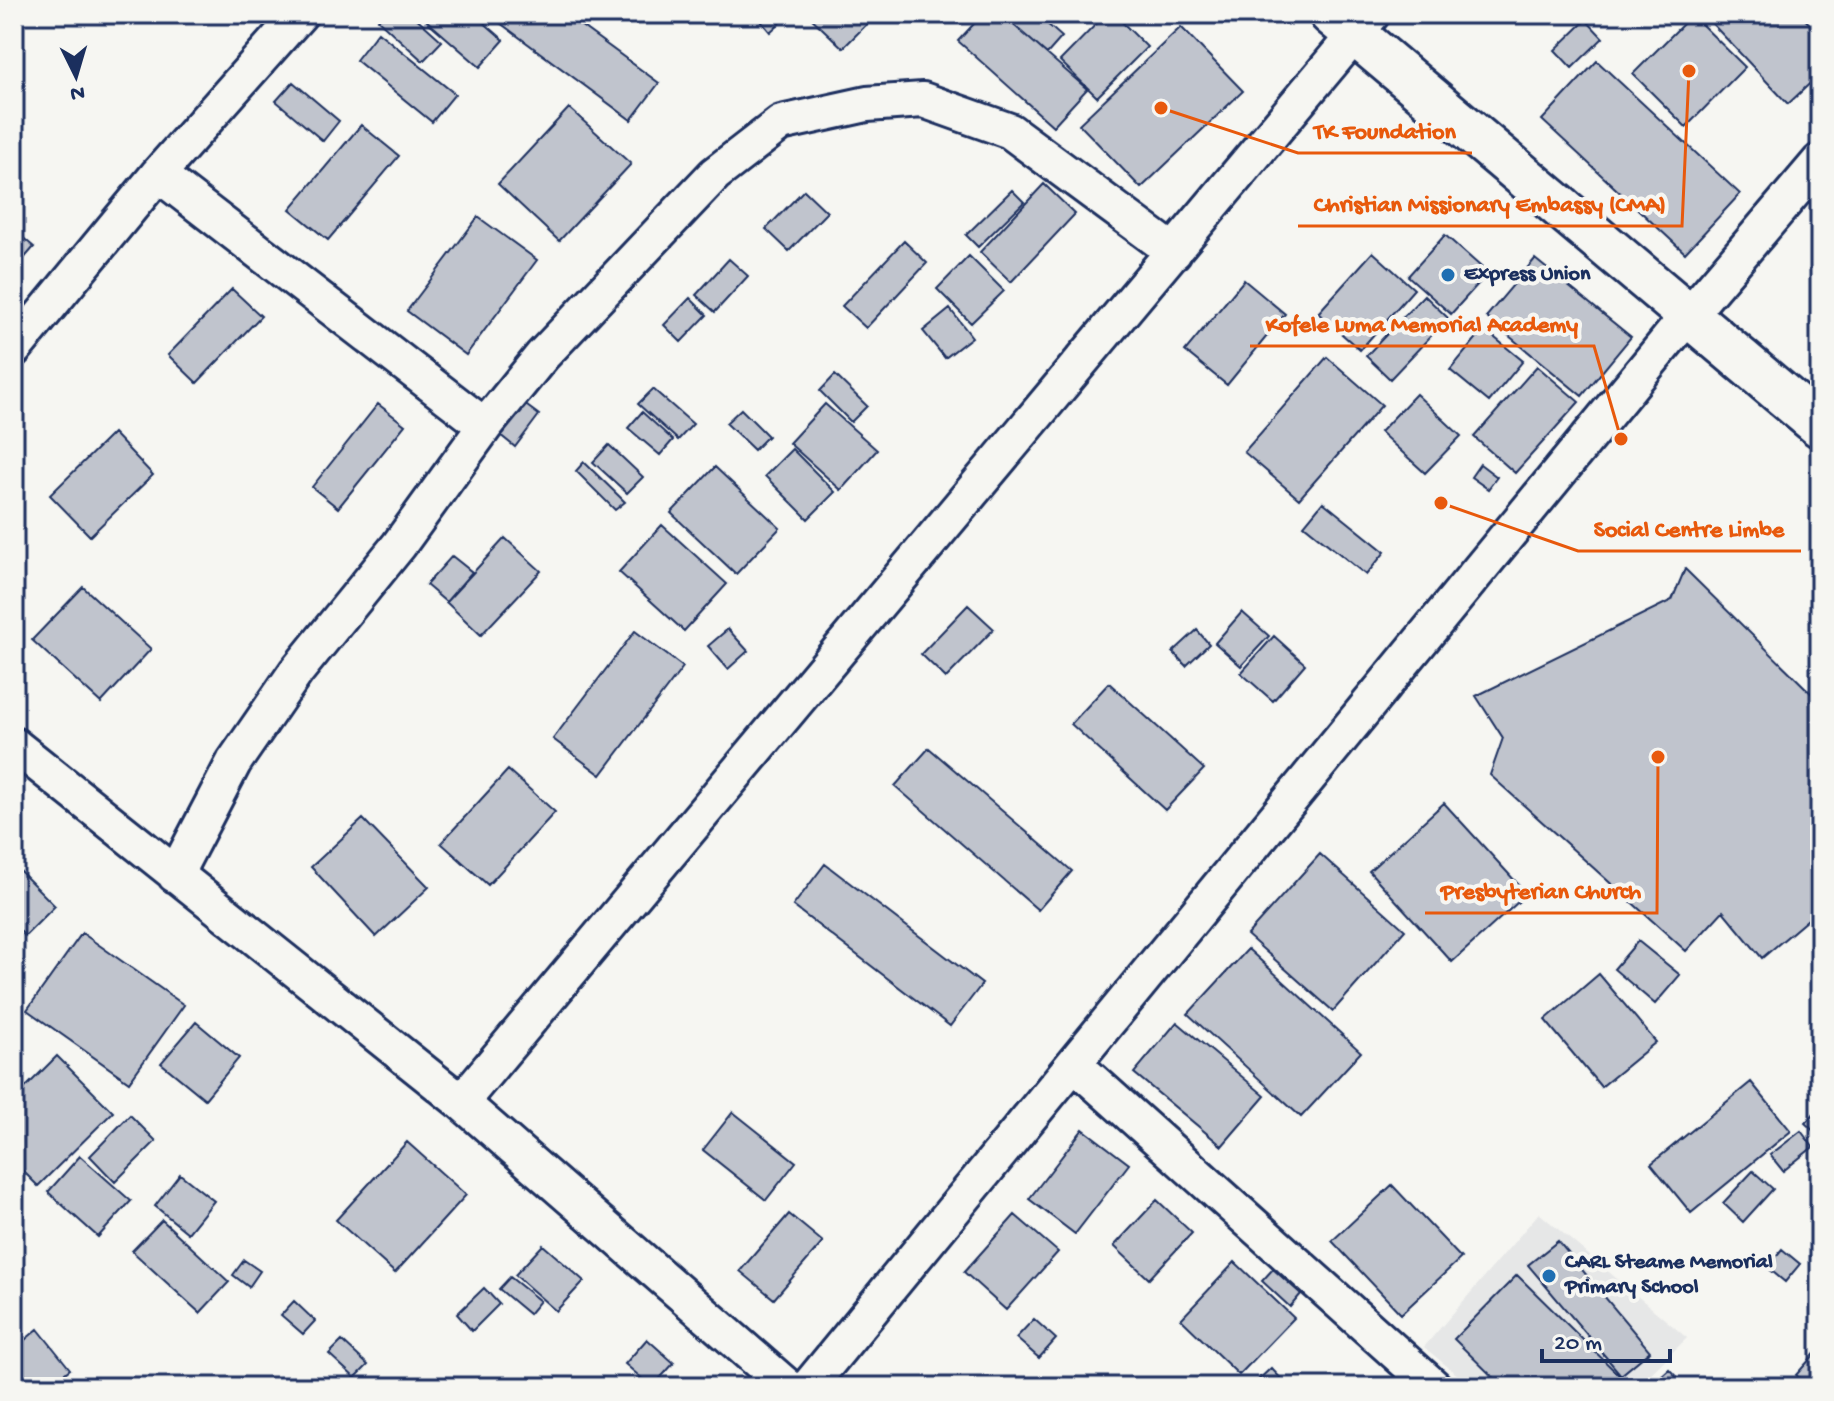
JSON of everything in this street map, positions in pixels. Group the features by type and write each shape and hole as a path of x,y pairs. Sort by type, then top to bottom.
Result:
{"street":[{"path":"14,349 158,174 300,14"},
{"path":"461,1102 1174,252 1353,21 1820,426"},
{"path":"175,875 234,762 296,672 399,545 485,426 542,356 715,174 781,123 867,104 923,100 1010,131 1174,252"},
{"path":"808,1387 1689,315 1820,161"},
{"path":"158,174 485,426"},
{"path":"14,745 461,1102 788,1387"},
{"path":"1074,1064 1434,1387"}],"shaded area":[{"name":"CARL Steame Memorial Primary School","path":"1539,1213 1687,1338 1637,1387 1472,1387 1424,1347"}],"building":[{"path":"383,14 412,14 442,41 423,61 378,20"},
{"path":"419,14 474,14 504,40 480,67"},
{"path":"488,14 565,14 659,83 631,120"},
{"path":"755,14 790,14 770,32"},
{"path":"807,14 877,14 843,48"},
{"path":"983,14 1001,14 1087,89 1053,126 958,41"},
{"path":"1001,14 1036,14 1062,37 1047,54"},
{"path":"1106,14 1114,14 1147,47 1097,97 1060,61"},
{"path":"1703,14 1800,14 1820,35 1820,74 1788,104"},
{"path":"1692,15 1745,67 1686,127 1633,74"},
{"path":"1586,20 1603,38 1572,68 1555,50"},
{"path":"1181,27 1243,91 1141,188 1079,124"},
{"path":"378,32 455,94 432,122 356,60"},
{"path":"1597,61 1740,194 1685,253 1542,120"},
{"path":"293,82 339,121 323,141 276,101"},
{"path":"569,108 631,164 559,241 498,184"},
{"path":"361,125 399,156 328,240 290,209"},
{"path":"1044,184 1075,214 1011,282 980,252"},
{"path":"804,190 827,212 789,251 766,229"},
{"path":"1012,190 1024,202 978,247 966,235"},
{"path":"478,217 537,260 466,355 407,311"},
{"path":"14,230 34,247 14,270"},
{"name":"Express Union","path":"1445,235 1488,273 1451,314 1408,276"},
{"path":"904,241 927,263 866,328 842,306"},
{"path":"1373,252 1414,289 1360,350 1318,313"},
{"path":"969,256 1004,291 971,323 937,289"},
{"path":"729,259 748,276 715,312 696,295"},
{"path":"1535,259 1631,337 1582,396 1486,317"},
{"path":"1244,280 1285,314 1227,385 1185,351"},
{"path":"232,289 261,316 197,383 168,355"},
{"path":"1424,295 1448,318 1390,379 1366,356"},
{"path":"690,298 707,315 681,342 664,325"},
{"path":"950,309 972,337 945,358 923,331"},
{"path":"1484,329 1523,361 1489,402 1450,370"},
{"path":"1327,357 1382,405 1299,499 1244,452"},
{"path":"1537,366 1579,402 1515,473 1474,437"},
{"path":"835,375 867,406 851,422 820,391"},
{"path":"653,389 693,424 678,440 638,404"},
{"path":"1416,394 1461,436 1425,473 1380,432"},
{"path":"523,403 539,415 515,447 499,434"},
{"path":"378,404 405,425 338,508 312,487"},
{"path":"825,404 877,450 841,490 789,443"},
{"path":"741,409 768,436 754,450 726,423"},
{"path":"642,412 673,440 660,455 628,428"},
{"path":"113,433 153,475 90,536 50,495"},
{"path":"609,445 643,477 627,493 593,462"},
{"path":"792,449 835,492 808,519 765,476"},
{"path":"584,462 625,502 615,510 576,471"},
{"path":"1480,464 1497,477 1488,489 1471,477"},
{"path":"715,467 780,528 736,574 671,513"},
{"path":"1323,502 1385,552 1366,575 1304,525"},
{"path":"662,525 727,584 684,631 619,572"},
{"path":"505,538 541,571 481,635 446,602"},
{"path":"452,556 472,572 446,602 426,585"},
{"path":"1685,569 1820,702 1820,909 1762,958 1723,911 1686,951 1490,775 1503,738 1476,696 1672,600"},
{"path":"83,587 151,649 101,703 32,640"},
{"path":"968,605 994,629 946,678 921,654"},
{"path":"1242,612 1269,636 1241,666 1215,643"},
{"path":"728,629 748,651 728,669 708,646"},
{"path":"1197,630 1209,644 1186,666 1173,652"},
{"path":"635,631 683,667 601,775 553,739"},
{"path":"1274,636 1305,664 1273,701 1241,673"},
{"path":"1109,683 1204,769 1165,810 1071,724"},
{"path":"929,748 1072,871 1038,910 895,786"},
{"path":"508,770 555,812 488,885 441,843"},
{"path":"1444,803 1527,894 1452,962 1369,871"},
{"path":"363,819 429,887 376,937 311,867"},
{"path":"1320,854 1405,930 1333,1011 1247,935"},
{"path":"825,864 982,984 950,1026 793,906"},
{"path":"14,865 55,906 25,936 14,925"},
{"path":"82,933 184,1005 129,1082 27,1010"},
{"path":"1638,941 1680,975 1655,1004 1614,969"},
{"path":"1248,949 1361,1052 1301,1117 1188,1014"},
{"path":"1599,974 1656,1042 1601,1087 1545,1020"},
{"path":"196,1022 239,1058 205,1099 161,1063"},
{"path":"1177,1022 1265,1096 1222,1146 1134,1073"},
{"path":"57,1056 113,1112 38,1186 14,1162 14,1099"},
{"path":"1751,1082 1791,1131 1691,1213 1651,1164"},
{"path":"1820,1107 1820,1137 1805,1123"},
{"path":"733,1112 796,1162 766,1200 703,1150"},
{"path":"130,1115 156,1141 115,1182 90,1156"},
{"path":"1083,1129 1129,1164 1075,1234 1029,1199"},
{"path":"1801,1131 1813,1147 1783,1171 1770,1155"},
{"path":"407,1142 466,1195 395,1273 336,1220"},
{"path":"80,1156 131,1201 98,1237 48,1192"},
{"path":"1753,1171 1773,1189 1743,1222 1723,1203"},
{"path":"180,1174 214,1201 188,1233 155,1206"},
{"path":"1392,1185 1461,1258 1401,1314 1332,1241"},
{"path":"1157,1200 1192,1233 1149,1279 1114,1246"},
{"path":"789,1214 823,1242 774,1299 740,1271"},
{"path":"1015,1215 1058,1252 1006,1310 964,1272"},
{"path":"162,1220 229,1282 200,1313 132,1251"},
{"path":"1558,1241 1650,1351 1621,1375 1528,1265"},
{"path":"543,1245 584,1281 556,1311 515,1275"},
{"path":"1782,1249 1800,1264 1785,1282 1767,1267"},
{"path":"244,1260 260,1271 249,1287 233,1275"},
{"path":"1235,1262 1294,1318 1239,1375 1181,1319"},
{"path":"1273,1269 1301,1294 1290,1307 1262,1281"},
{"path":"1517,1275 1630,1386 1503,1387 1454,1339"},
{"path":"510,1277 540,1301 529,1314 499,1289"},
{"path":"484,1288 499,1304 472,1331 457,1314"},
{"path":"294,1301 315,1321 303,1334 281,1315"},
{"path":"1034,1319 1056,1339 1039,1358 1016,1338"},
{"path":"38,1329 70,1369 47,1387 33,1387 14,1363 14,1349"},
{"path":"647,1339 674,1363 652,1387 625,1364"},
{"path":"342,1341 368,1365 355,1378 329,1354"},
{"path":"1820,1348 1820,1387 1810,1387 1796,1375"},
{"path":"1271,1368 1289,1387 1253,1385"},
{"path":"1669,1369 1686,1387 1649,1387"}],"place":[{"name":"Christian Missionary Embassy (CMA)","path":"1689,71"},
{"name":"TK Foundation","path":"1161,108"},
{"name":"Express Union","path":"1448,275"},
{"name":"Kofele Luma Memorial Academy","path":"1621,439"},
{"name":"Social Centre Limbe","path":"1441,503"},
{"name":"Presbyterian Church","path":"1658,757"},
{"name":"CARL Steame Memorial Primary School","path":"1549,1276"}]}
